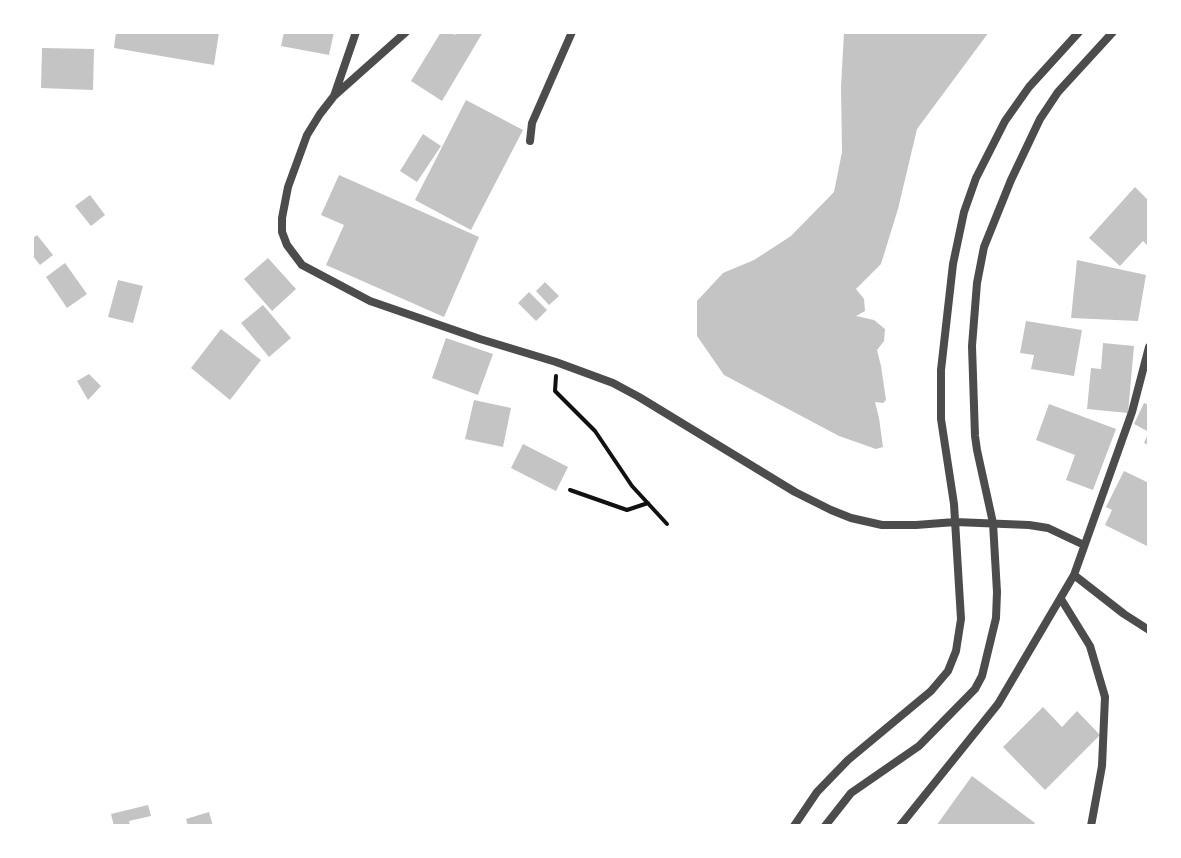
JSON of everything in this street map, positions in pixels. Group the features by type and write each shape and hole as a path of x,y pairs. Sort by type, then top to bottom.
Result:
{"street":[{"path":"334,96 356,32"},
{"path":"406,32 334,96 307,135 288,187 282,218 282,232 287,245 302,265 370,301 613,383 795,492 851,518 882,525 955,522 1048,528 1084,545"},
{"path":"530,141 532,123 572,32"},
{"path":"795,826 817,792 848,760 931,691 948,671 956,651 961,619 954,504 941,419 941,370 953,264 964,212 976,178 1005,121 1029,87 1079,32"},
{"path":"825,826 851,793 919,746 975,689 982,676 996,618 997,592 993,523 977,450 973,361 977,283 984,247 1040,119 1058,92 1113,32"},
{"path":"900,826 998,704 1074,575 1132,412 1149,347"},
{"path":"1074,575 1149,630"},
{"path":"1061,599 1090,646 1105,697 1102,766 1091,826"}],"path":[{"path":"556,362 555,391 595,431 632,486 667,524"},
{"path":"570,490 627,510 648,503"}],"building":[{"path":"116,32 219,32 214,65 114,48"},
{"path":"284,32 334,32 329,55 281,46"},
{"path":"441,32 455,35 457,32 483,32 442,101 411,81"},
{"path":"844,32 989,32 917,129 881,264 856,289 864,299 865,311 856,316 874,320 885,329 884,341 877,350 886,400 883,403 875,402 883,447 876,449 839,436 724,375 697,336 697,301 723,273 754,260 791,236 834,192 842,152"},
{"path":"42,48 94,49 93,90 41,88"},
{"path":"466,100 523,130 471,230 415,200"},
{"path":"423,134 441,146 417,182 400,171"},
{"path":"339,175 479,237 444,317 326,265 344,225 321,215"},
{"path":"1135,187 1149,201 1149,247 1143,241 1120,266 1089,238"},
{"path":"90,195 105,215 91,226 75,206"},
{"path":"37,235 53,255 40,265 32,255 32,239"},
{"path":"268,258 296,289 272,311 244,279"},
{"path":"1077,260 1146,275 1138,321 1071,318"},
{"path":"65,263 87,294 67,308 46,277"},
{"path":"118,280 143,286 133,323 108,317"},
{"path":"545,282 559,296 549,305 536,291"},
{"path":"529,292 547,310 536,321 518,303"},
{"path":"263,305 291,338 269,357 241,323"},
{"path":"1026,321 1082,330 1074,376 1031,369 1034,355 1020,353"},
{"path":"221,329 261,360 230,400 191,368"},
{"path":"446,338 493,354 478,395 432,378"},
{"path":"1103,343 1134,346 1128,413 1087,409 1091,368 1101,369"},
{"path":"89,374 101,386 88,400 77,381"},
{"path":"474,400 511,408 503,447 465,439"},
{"path":"1144,403 1149,405 1149,432 1134,424"},
{"path":"1049,404 1116,429 1093,490 1066,480 1075,455 1036,440"},
{"path":"523,444 568,467 556,491 511,468"},
{"path":"1124,471 1149,483 1149,547 1105,525 1112,510 1106,507"},
{"path":"1043,707 1062,727 1077,711 1100,735 1045,790 1003,747"},
{"path":"972,776 1035,823 1033,826 936,826"},
{"path":"148,805 151,816 129,821 130,826 114,826 111,814"},
{"path":"209,812 213,826 188,826 186,819"}]}
